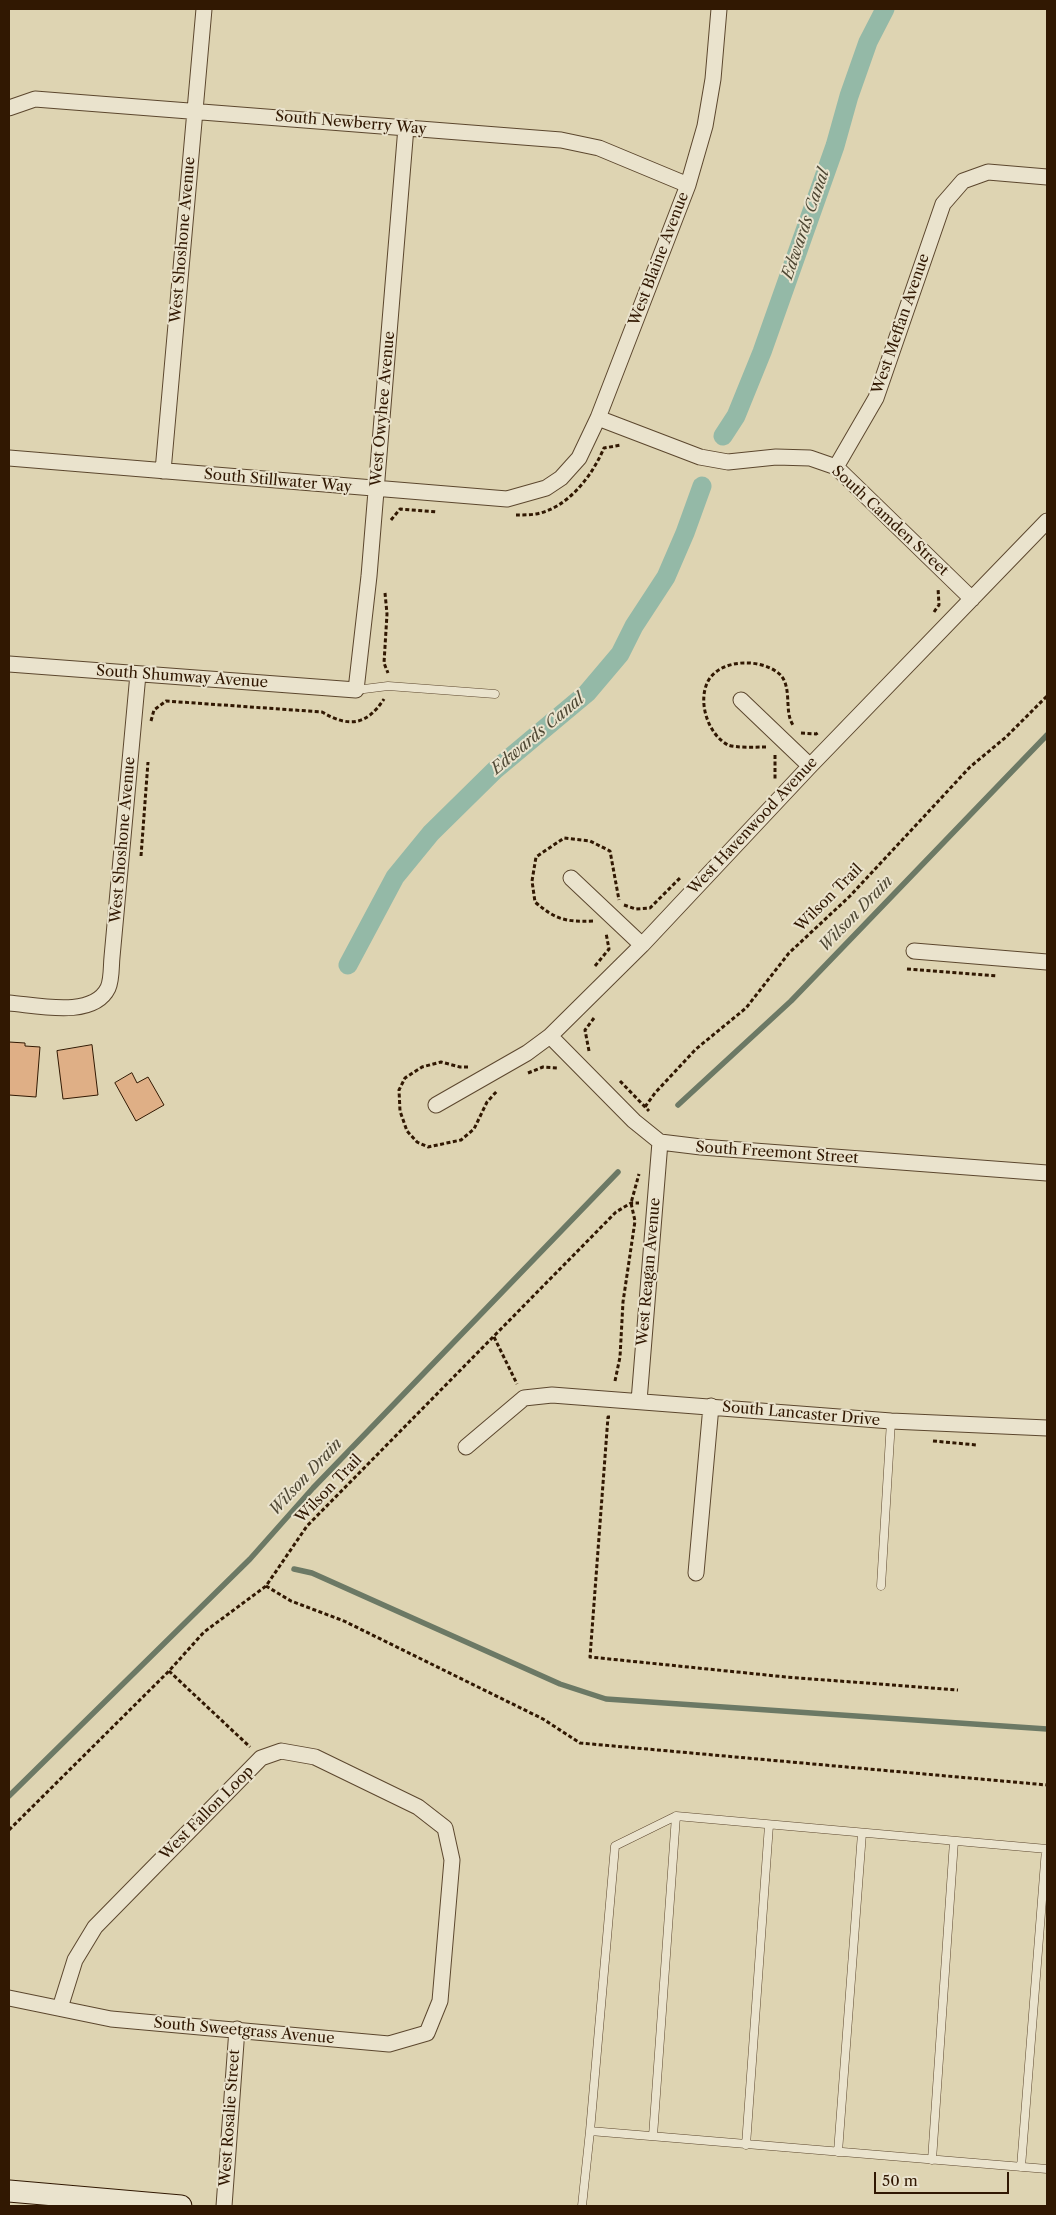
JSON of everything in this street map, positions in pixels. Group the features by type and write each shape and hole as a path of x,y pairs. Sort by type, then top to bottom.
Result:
{"main road":[{"path":"9,2191 181,2206"}],"street":[{"name":"West Shoshone Avenue","path":"163,472 204,9"},
{"name":"West Blaine Avenue","path":"546,488 561,478 579,458 598,418 688,184 705,126 713,79 719,9"},
{"name":"South Newberry Way","path":"9,108 35,99 561,140 599,148 688,184"},
{"name":"West Owyhee Avenue","path":"356,690 369,576 406,127"},
{"name":"West Meffan Avenue","path":"836,467 876,398 943,204 963,181 988,172 1047,177"},
{"name":"South Camden Street","path":"598,418 700,457 728,462 776,457 810,458 836,467 972,599"},
{"name":"South Stillwater Way","path":"9,458 376,490 507,499 546,488"},
{"name":"West Havenwood Avenue","path":"436,1104 527,1053 550,1036 642,945 810,766 1047,520"},
{"name":"South Shumway Avenue","path":"9,664 356,690"},
{"name":"West Shoshone Avenue","path":"9,1003 78,1009 96,1001 108,988 138,674"},
{"path":"741,700 810,766"},
{"path":"571,878 642,945"},
{"path":"914,951 1047,962"},
{"path":"550,1036 634,1121 660,1142"},
{"name":"South Freemont Street","path":"660,1142 700,1147 1047,1173"},
{"name":"West Reagan Avenue","path":"639,1401 660,1142"},
{"name":"South Lancaster Drive","path":"524,1398 552,1395 891,1421 1047,1428"},
{"path":"466,1447 524,1398"},
{"name":"South Lancaster Drive","path":"696,1573 711,1406"},
{"name":"West Fallon Loop","path":"60,2008 75,1960 95,1926 261,1758 281,1751 315,1757 418,1807 445,1828 452,1860 440,2001 426,2033"},
{"name":"South Sweetgrass Avenue","path":"9,1998 112,2019 389,2044 426,2033"},
{"name":"West Rosalie Street","path":"224,2206 237,2030"}],"lane":[{"path":"356,690 388,686 495,694"},
{"name":"South Lancaster Drive","path":"881,1586 891,1421"},
{"path":"653,2136 676,1816"},
{"path":"582,2206 615,1846 676,1816 1046,1849 1021,2167"},
{"path":"746,2145 769,1825"},
{"path":"838,2152 862,1833"},
{"path":"932,2160 954,1841"},
{"path":"590,2131 1047,2169"}],"path":[{"path":"512,515 536,514 556,506 578,489 597,465 604,448 619,444 628,447"},
{"path":"390,525 392,517 400,509 440,512"},
{"path":"930,618 939,605 938,588 934,583"},
{"path":"150,725 154,710 166,701 322,712 334,719 350,723 361,720 376,712 385,698 388,686 388,674 384,663 387,614 386,588"},
{"path":"775,781 775,756 769,747 729,745 711,730 704,709 705,695 710,678 721,670 737,663 756,664 778,672 787,688 791,723 801,734 816,734 826,728"},
{"name":"Wilson Trail","path":"634,1121 655,1093 696,1049 746,1008 790,953 850,896 970,767 1006,737 1047,696"},
{"path":"141,856 149,753"},
{"path":"600,926 594,921 567,922 549,914 534,902 532,882 536,857 564,838 590,841 610,851 619,904 636,909 650,908 686,872"},
{"path":"590,972 609,949 606,930"},
{"path":"908,970 1001,976"},
{"path":"589,1052 585,1030 596,1014"},
{"path":"473,1067 460,1067 441,1062 422,1067 406,1078 399,1090 400,1112 407,1130 417,1142 428,1147 461,1140 474,1128 493,1094 500,1090"},
{"path":"520,1076 543,1067 558,1068 564,1074"},
{"path":"619,1080 646,1106 653,1116"},
{"path":"615,1381 620,1357 623,1302 635,1221 631,1203 640,1171"},
{"path":"631,1203 654,1205"},
{"name":"Wilson Trail","path":"9,1830 169,1671 204,1632 266,1586 307,1526 616,1212 631,1203"},
{"path":"494,1337 524,1398"},
{"path":"608,1417 590,1657 786,1677 958,1690"},
{"path":"266,1586 291,1601 344,1621 544,1719 580,1743 1047,1785"},
{"path":"169,1671 261,1758"}],"building":[{"path":"9,1042 25,1043 25,1046 40,1047 36,1097 9,1095"},
{"path":"92,1045 98,1095 63,1099 57,1051"},
{"path":"132,1073 137,1083 148,1077 164,1105 136,1121 115,1083"}],"waterway":[{"name":"Edwards Canal","path":"723,436 736,416 762,352 835,146 849,96 868,42 885,9"},
{"name":"Edwards Canal","path":"348,965 395,877 431,833 495,770 587,693 620,654 634,626 666,577 702,486"},
{"name":"Wilson Drain","path":"678,1105 791,1001 1047,735"},
{"name":"Wilson Drain","path":"9,1796 250,1559 313,1488 618,1172"},
{"path":"294,1569 312,1573 560,1684 606,1699 1047,1729"}]}
